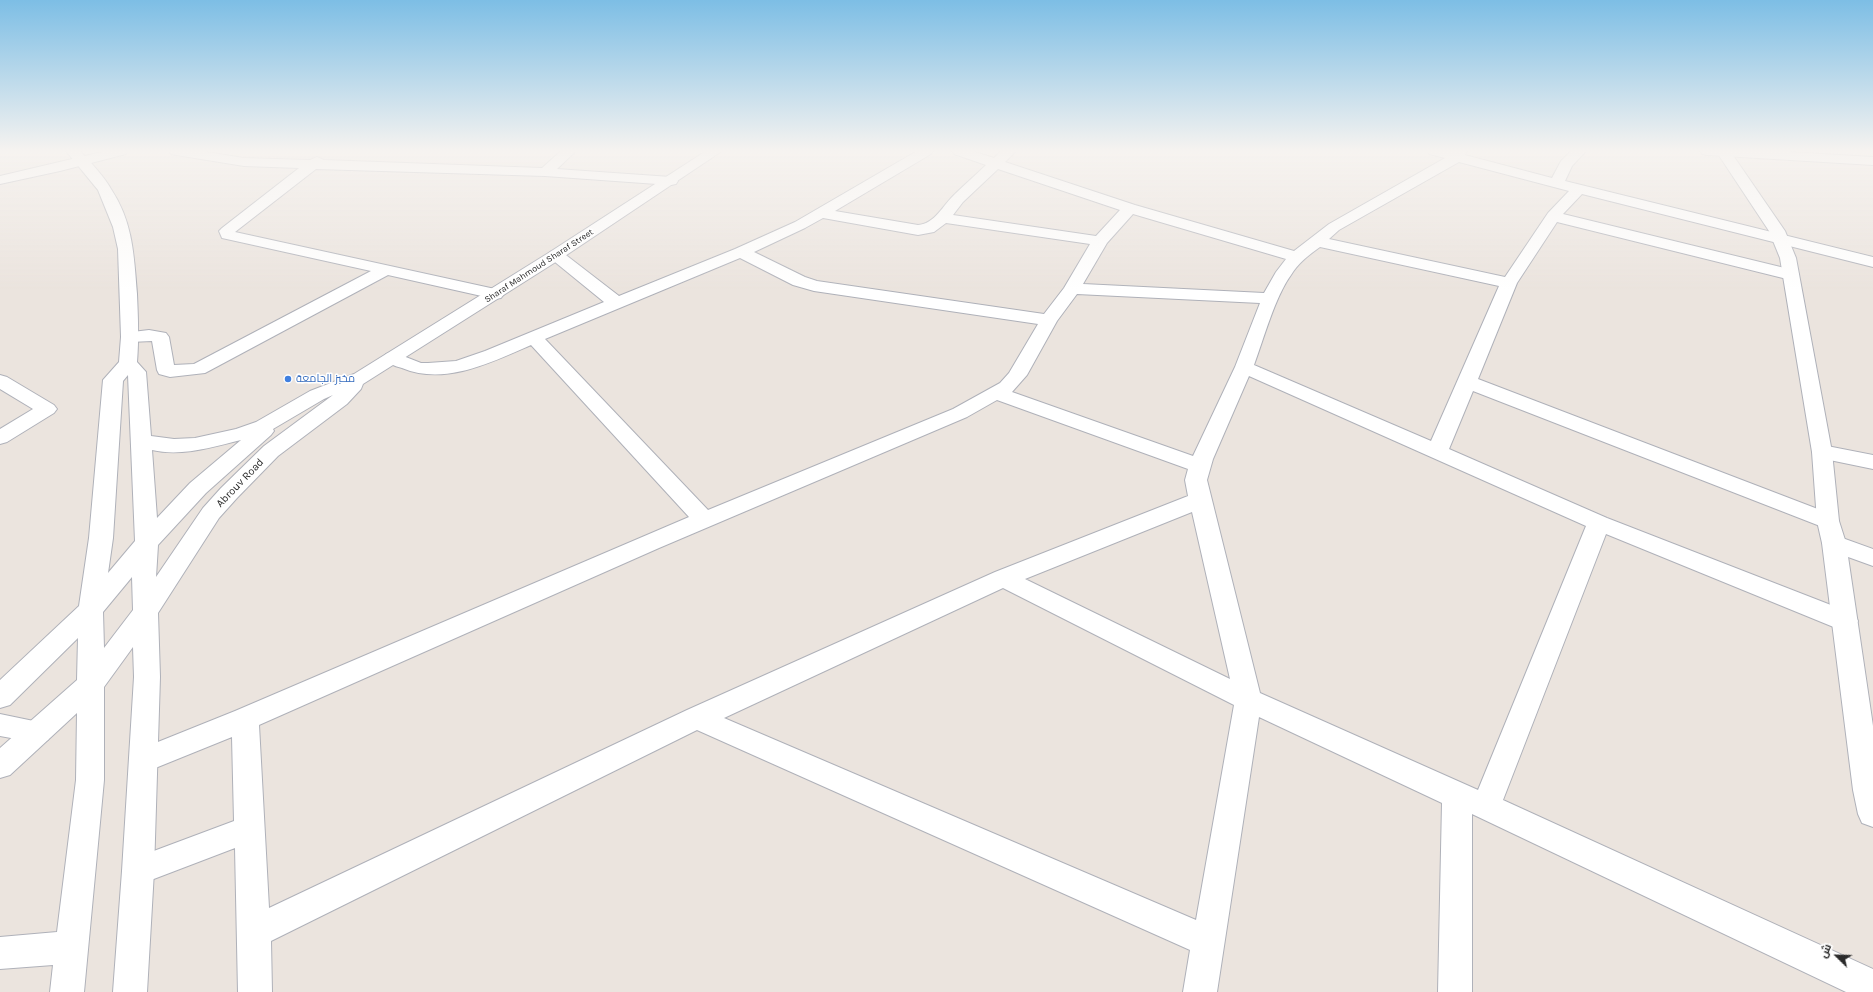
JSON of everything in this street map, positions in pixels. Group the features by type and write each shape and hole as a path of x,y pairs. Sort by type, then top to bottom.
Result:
{"street":[{"path":"66,992 90,780 92,683 91,610 102,530 112,380 128,363 130,337 126,249 121,227 108,197"},
{"path":"271,197 228,231 228,235 495,294"},
{"name":"Sharaf Mahmoud Sharaf Street","path":"361,378 645,197"},
{"path":"393,358 417,367 446,368 481,360 740,252 820,213 847,197"},
{"path":"820,213 922,230 932,228 943,218 960,197"},
{"path":"1098,197 1297,257"},
{"path":"1200,992 1248,700 1196,480 1244,367 1270,298 1279,279 1297,257 1316,241 1350,217 1384,197"},
{"path":"1437,452 1509,283 1553,216 1571,197"},
{"path":"1612,197 1873,262"},
{"path":"1752,197 1777,231 1788,258 1822,452 1828,521 1834,543 1871,799"},
{"path":"142,761 245,719 705,520 960,413 1007,387 1017,376 1049,320 1072,289 1100,241 1130,208"},
{"path":"1553,216 1791,275"},
{"path":"943,218 1100,241"},
{"path":"1316,241 1509,283"},
{"path":"740,252 799,281 814,286 1049,320"},
{"path":"556,255 616,303"},
{"path":"130,337 149,334 160,337 166,370 170,372 198,369 386,270"},
{"path":"1072,289 1270,298"},
{"path":"534,338 705,520"},
{"path":"128,363 137,372 147,543 144,568 147,677 138,871 130,992"},
{"path":"1244,367 1599,523 1845,621"},
{"path":"140,439 155,444 174,445 210,442 241,434 282,416 318,395 361,378"},
{"name":"Abrouv Road","path":"0,766 92,683 146,611 207,519 229,493 271,451 340,400 361,378"},
{"path":"0,381 46,409 0,438"},
{"path":"1468,382 1828,521"},
{"path":"995,393 1201,466"},
{"name":"Abrouv Road","path":"0,697 91,610 147,543 198,488 282,416"},
{"path":"1822,452 1873,462"},
{"path":"254,932 697,718 1003,578 1200,500"},
{"path":"1486,806 1599,523"},
{"path":"1834,543 1873,558"},
{"path":"1003,578 1248,700 1457,796 1486,806 1873,987"},
{"path":"697,718 1209,942"},
{"path":"245,719 255,992"},
{"path":"0,725 38,732"},
{"path":"1455,992 1457,796"},
{"path":"138,871 248,829"},
{"path":"0,953 71,947"}],"place":[{"name":"مخبز الجامعة","path":"288,379"}]}
